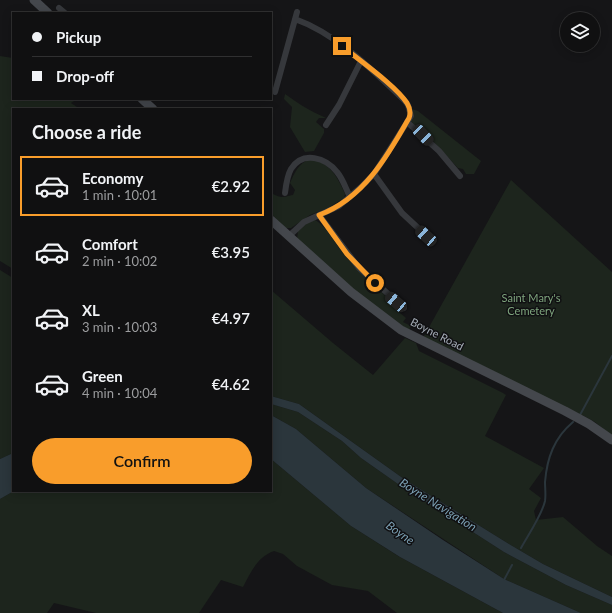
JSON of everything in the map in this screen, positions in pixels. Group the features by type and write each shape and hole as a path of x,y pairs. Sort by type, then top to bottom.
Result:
{"street":[{"path":"34,0 47,12"},
{"path":"59,8 64,12"},
{"path":"275,92 297,12"},
{"path":"289,236 304,222 339,206 374,174 410,116 408,105 361,61 319,30 295,19"},
{"path":"326,124 339,105 361,61"},
{"path":"143,100 152,108"},
{"path":"407,122 439,151 460,176"},
{"path":"285,193 292,169 302,160 314,157 328,163 339,174 350,197"},
{"path":"374,174 402,213 430,240"},
{"path":"319,215 359,268 404,308"},
{"name":"Boyne Road","path":"272,221 351,292 401,330 565,411 589,424 612,440"}],"green space":[{"path":"0,56 12,58 12,100 76,100 71,103 78,108 12,108 12,268 0,261"},
{"path":"285,94 315,113 326,118 319,118 316,122 324,129 324,133 314,151 305,152 290,127 292,107 284,99"},
{"path":"412,109 418,111 481,161 474,174 466,174 463,169 458,168 431,139 410,121"},
{"path":"310,159 323,163 328,167 339,182 345,194 344,198 328,208 310,215 291,228 286,228 272,215 272,193 282,197 293,195 295,190 290,183 297,169"},
{"name":"Saint Mary's Cemetery","path":"511,180 612,272 612,436 595,422 582,415 423,338"},
{"path":"315,220 324,227 344,254 371,283 398,307 399,312 406,318 403,322 411,326 409,330 374,309 297,239 298,231 307,223"},
{"path":"0,270 12,277 12,453 0,459"},
{"path":"272,291 373,375 405,338 416,343 419,351 503,393 506,395 485,436 544,468 529,489 541,498 534,511 536,520 563,517 597,546 612,556 612,597 543,564 509,544 404,479 299,404 272,396"},
{"path":"272,404 298,412 342,441 361,458 398,484 504,552 566,585 612,605 612,613 581,613 504,579 366,488 296,429 272,416"},
{"path":"272,460 351,526 398,556 503,613 397,613 368,591 332,585 297,566 283,554 274,551 259,561 243,587 221,580 199,613 96,613 54,603 47,613 0,613 0,499 12,492 272,492"}],"water":[{"name":"Boyne Navigation","path":"272,396 299,404 404,479 509,544 543,564 612,597 612,605 566,585 504,552 398,484 361,458 342,441 298,412 272,404"},
{"name":"Boyne","path":"272,416 296,429 366,488 504,579 581,613 503,613 400,557 351,526 272,460"},
{"path":"12,453 12,492 0,499 0,459"}],"waterway":[{"path":"580,415 612,356"},
{"path":"521,548 538,519 543,507 545,499 546,473 553,449 566,428 573,422"},
{"path":"504,580 512,565"}],"route":[{"path":"342,46 374,71 404,100 410,110 409,118 374,174 339,206 319,215 347,254 375,283"}]}
